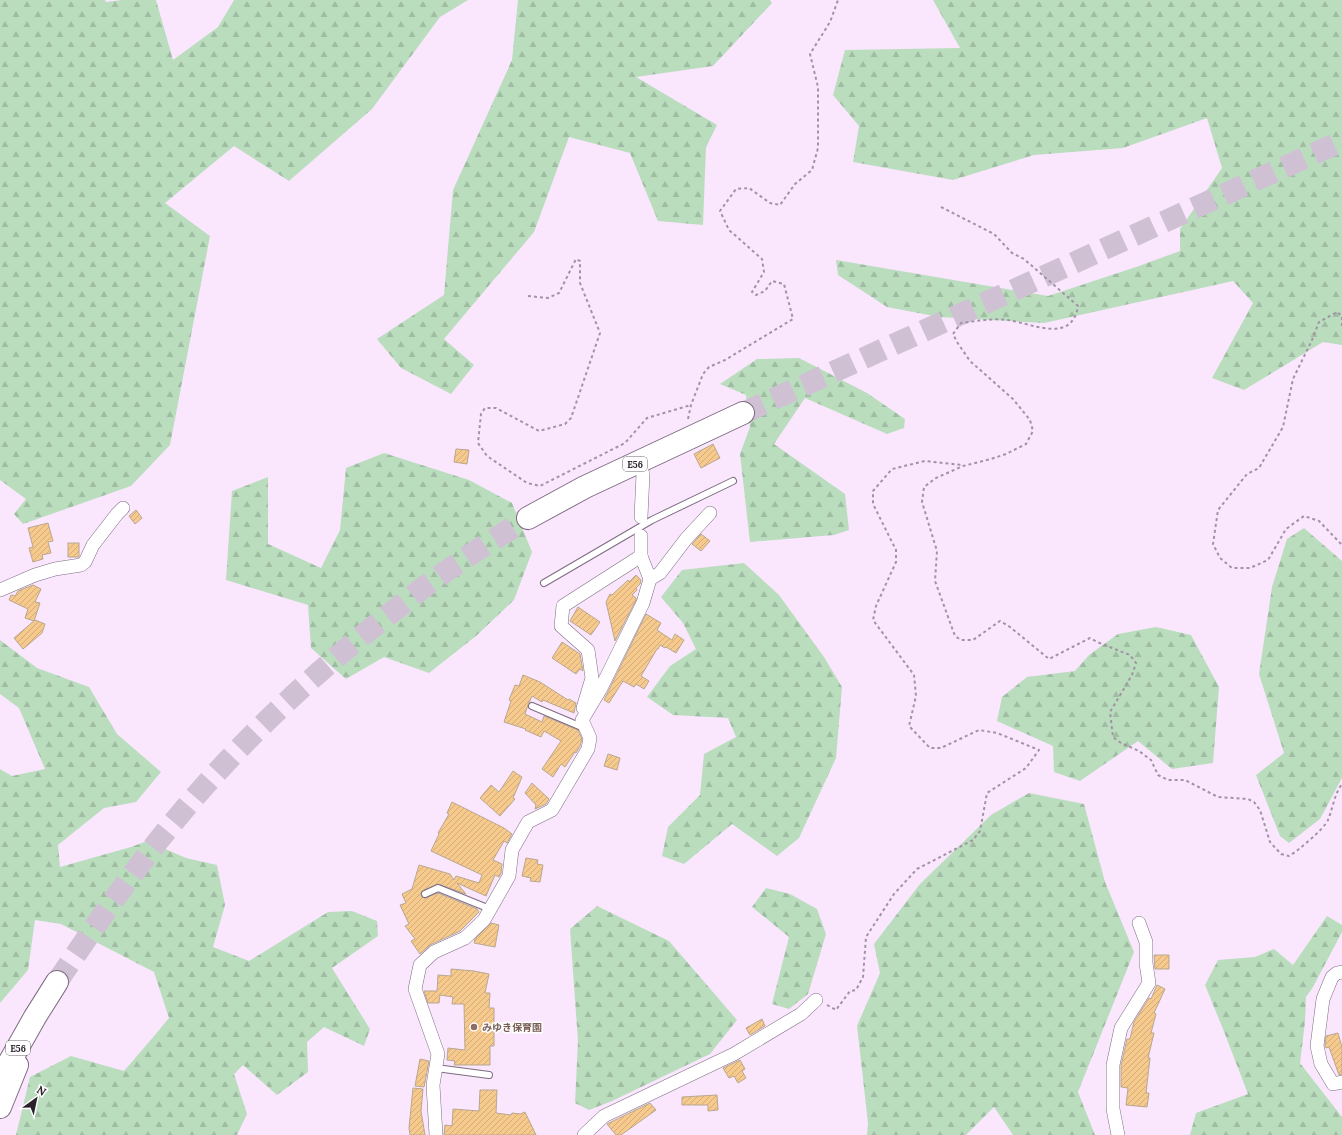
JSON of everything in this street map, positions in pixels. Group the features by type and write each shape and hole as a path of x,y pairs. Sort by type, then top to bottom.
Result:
{"highway":[{"name":"E56","path":"528,518 592,484 743,413"},
{"name":"E56","path":"0,1079 35,1017 57,982"},
{"path":"0,1106 35,1017"}],"street":[{"path":"641,517 644,474"},
{"path":"0,590 35,575 55,569 81,565 85,562 93,545 123,508"},
{"path":"650,579 660,573 686,539 710,513"},
{"path":"584,724 643,603 650,579 641,556 641,536"},
{"path":"436,1135 432,1086 438,1054 415,989 420,965 434,952 465,938 484,920 509,876 512,850 528,822 552,810 588,749 590,738 584,724 582,712 592,678 588,650 561,626 563,606 641,556"},
{"path":"1118,1135 1113,1109 1113,1065 1121,1028 1149,983 1146,963 1146,942 1139,923"},
{"path":"1342,972 1337,972 1332,977 1323,999 1316,1046 1321,1064 1333,1084 1342,1082"},
{"path":"584,1135 604,1116 734,1054 801,1014 816,1000"}],"lane":[{"path":"544,582 652,520 733,481"},
{"path":"532,706 584,724"},
{"path":"425,894 438,888 490,909"},
{"path":"436,1068 489,1075"}],"path":[{"path":"688,423 691,405 703,374 709,367 725,360 793,319 784,284 772,281 764,291 756,295 752,292 764,272 762,260 729,230 720,211 736,189 749,188 770,203 780,205 794,184 812,170 818,148 818,87 810,54 830,22 838,0"},
{"path":"941,207 994,234 1012,252 1024,259 1078,306 1076,317 1064,328 1052,330 1007,320 983,320 962,323 953,334 970,361 1013,399 1030,420 1033,431 1026,444 1006,454 963,466 936,478 924,487 922,502 937,551 935,580 955,636 961,640 973,640 1000,621 1010,627 1049,659 1090,638 1130,655 1136,663 1132,675 1110,712 1113,737 1121,743 1139,751 1151,760 1158,776 1168,780 1185,780 1218,797 1248,799 1254,802 1260,810 1270,842 1281,854 1289,856 1296,852 1328,821 1338,790 1342,784"},
{"path":"528,296 548,298 559,293 576,259 580,261 580,283 600,333 571,418 565,424 539,431 496,408 485,408 481,414 478,443 487,456 527,483 540,486 625,443 647,418 691,405"},
{"path":"1342,326 1342,316 1337,312 1319,322 1293,379 1283,426 1258,468 1247,474 1218,510 1213,544 1220,558 1232,568 1250,568 1268,560 1286,529 1304,516 1319,521 1342,545"},
{"path":"816,1000 836,1010 850,991 856,990 863,977 866,937 894,894 917,869 973,840 980,831 987,793 1026,768 1039,750 997,733 979,730 941,748 930,748 909,726 916,696 914,675 873,620 876,606 896,562 896,550 873,504 873,491 892,469 925,461 963,466"}],"green space":[{"path":"0,0 105,0 106,2 122,0 156,0 173,60 218,27 234,0 468,0 440,17 372,109 289,181 234,146 165,203 210,236 170,445 131,486 23,524 14,514 26,499 0,480"},
{"path":"518,0 770,0 772,3 713,66 636,77 717,125 706,147 703,225 658,221 630,153 569,137 534,232 444,339 474,365 451,394 401,368 377,339 444,295 453,190 512,60"},
{"path":"933,0 1342,0 1342,345 1323,342 1244,390 1212,378 1253,303 1233,281 1044,323 939,317 887,307 838,275 836,260 1048,296 1180,251 1180,229 1222,168 1207,118 1123,148 1034,155 953,180 853,162 859,126 833,95 845,50 960,48"},
{"path":"799,358 867,393 905,419 904,428 887,434 805,398 774,444 845,494 849,530 834,535 750,542 740,454 750,427 746,395 720,384 757,359"},
{"path":"384,453 469,480 512,503 532,552 514,600 476,636 429,673 384,657 346,679 311,648 308,605 226,580 232,491 268,477 268,544 321,568 340,530 346,468"},
{"path":"1304,528 1342,561 1342,778 1320,819 1289,843 1280,836 1256,775 1284,753 1259,674 1272,587 1287,539"},
{"path":"744,563 779,595 824,657 842,687 836,758 799,838 777,856 732,824 684,864 662,856 668,827 700,795 704,754 736,737 728,718 673,715 647,697 670,666 696,649 683,623 661,597 682,570"},
{"path":"1156,627 1191,635 1219,687 1213,763 1172,769 1138,741 1080,781 1054,772 1053,746 997,721 1002,697 1027,677 1075,671 1089,655 1118,634"},
{"path":"0,640 37,668 89,687 117,734 161,772 136,802 104,808 58,845 60,867 147,841 186,858 217,865 225,905 213,947 249,961 328,912 352,911 377,921 378,936 332,968 370,1029 364,1046 324,1027 307,1042 308,1072 277,1095 243,1065 234,1074 247,1114 237,1135 16,1135 30,1077 71,1056 124,1071 169,1018 154,972 61,924 35,920 28,970 0,1003 0,769 12,776 45,769 19,708 0,694"},
{"path":"1029,793 1084,804 1105,882 1134,952 1078,1092 1095,1135 1013,1135 994,1107 966,1135 867,1135 868,1123 857,1026 880,973 874,944 920,884 991,815"},
{"path":"766,888 790,894 817,909 826,934 808,994 789,1009 772,1004 789,937 752,907"},
{"path":"597,906 669,941 737,1020 710,1054 612,1101 589,1110 575,1103 578,1041 570,929"},
{"path":"1327,916 1342,925 1342,932 1313,987 1306,997 1305,1022 1300,1063 1342,1117 1342,1135 1190,1135 1196,1113 1248,1094 1205,985 1218,960 1255,957 1274,949 1293,965"}],"building":[{"path":"713,444 720,458 701,468 694,454"},
{"path":"456,449 469,450 467,464 454,462"},
{"path":"136,510 142,518 135,524 129,516"},
{"path":"48,523 53,541 48,542 51,553 42,555 43,559 33,562 29,548 33,547 28,528"},
{"path":"701,534 710,541 701,551 692,544"},
{"path":"68,543 79,543 79,557 68,557"},
{"path":"636,575 641,580 640,584 636,588 637,590 632,595 636,598 636,600 615,641 606,602 610,594 612,595 628,580 629,582"},
{"path":"33,585 41,589 35,602 40,603 34,621 25,618 28,609 9,600 11,595 15,596 18,591"},
{"path":"578,607 600,622 591,635 570,621"},
{"path":"646,614 661,623 657,630 672,640 675,634 684,640 676,653 660,645 641,676 649,681 644,689 636,684 634,687 623,681 609,703 604,700"},
{"path":"35,620 45,624 42,633 23,649 14,638"},
{"path":"562,642 580,654 583,671 580,669 576,674 552,658"},
{"path":"523,675 540,682 568,700 569,699 576,703 574,713 543,700 542,702 532,696 525,714 542,722 544,716 578,730 582,739 576,753 575,752 565,767 561,764 553,777 542,769 561,741 544,731 541,737 525,730 526,729 504,722 511,701 509,700 515,685 519,686"},
{"path":"608,754 620,758 617,770 604,766"},
{"path":"513,771 522,777 513,798 515,799 500,816 480,798 491,785 499,792"},
{"path":"532,783 549,799 546,804 535,809 536,805 525,793"},
{"path":"452,802 504,828 512,834 507,843 504,841 493,860 502,864 501,873 499,877 495,875 486,896 457,883 466,894 438,884 422,891 421,896 424,898 438,893 477,909 479,912 460,931 430,945 420,954 411,941 415,939 405,926 409,924 400,905 406,903 402,894 412,889 419,865 450,874 454,880 456,876 479,883 482,875 431,851 439,834 438,833 449,814 447,813"},
{"path":"526,858 538,860 537,864 543,865 540,882 530,881 531,878 522,876"},
{"path":"491,923 499,925 495,947 474,943 475,939"},
{"path":"1154,955 1169,955 1169,969 1155,969"},
{"path":"451,969 489,974 485,993 490,993 489,1008 494,1008 494,1046 490,1046 490,1065 454,1065 455,1061 447,1060 448,1048 465,1050 464,1004 452,1004 453,997 440,995 439,1003 428,1003 424,991 437,991 438,975 451,976"},
{"path":"1157,985 1165,989 1154,1013 1156,1014 1151,1033 1154,1033 1148,1058 1150,1058 1146,1093 1149,1093 1147,1107 1126,1105 1128,1088 1121,1087 1121,1066 1127,1039 1130,1039 1134,1022 1149,998 1151,999"},
{"path":"762,1019 765,1026 750,1035 746,1028"},
{"path":"1338,1033 1342,1047 1342,1074 1339,1075 1329,1047 1326,1048 1325,1046 1326,1036"},
{"path":"420,1059 429,1061 424,1087 415,1086"},
{"path":"740,1060 745,1069 742,1071 746,1078 738,1083 734,1076 729,1078 723,1068"},
{"path":"413,1088 423,1089 421,1111 425,1135 410,1135 409,1128"},
{"path":"480,1090 497,1090 496,1113 511,1115 512,1113 520,1114 525,1112 536,1135 444,1135 445,1125 452,1126 453,1109 479,1111"},
{"path":"717,1095 718,1110 708,1111 708,1105 682,1105 682,1097"},
{"path":"650,1103 656,1110 621,1135 616,1135 607,1124"}],"tunnel":[{"path":"743,413 1342,141"},
{"path":"57,982 117,896 165,832 231,757 283,705 339,655 432,581 528,518"}],"place":[{"name":"みゆき保育園","path":"474,1027"}]}
